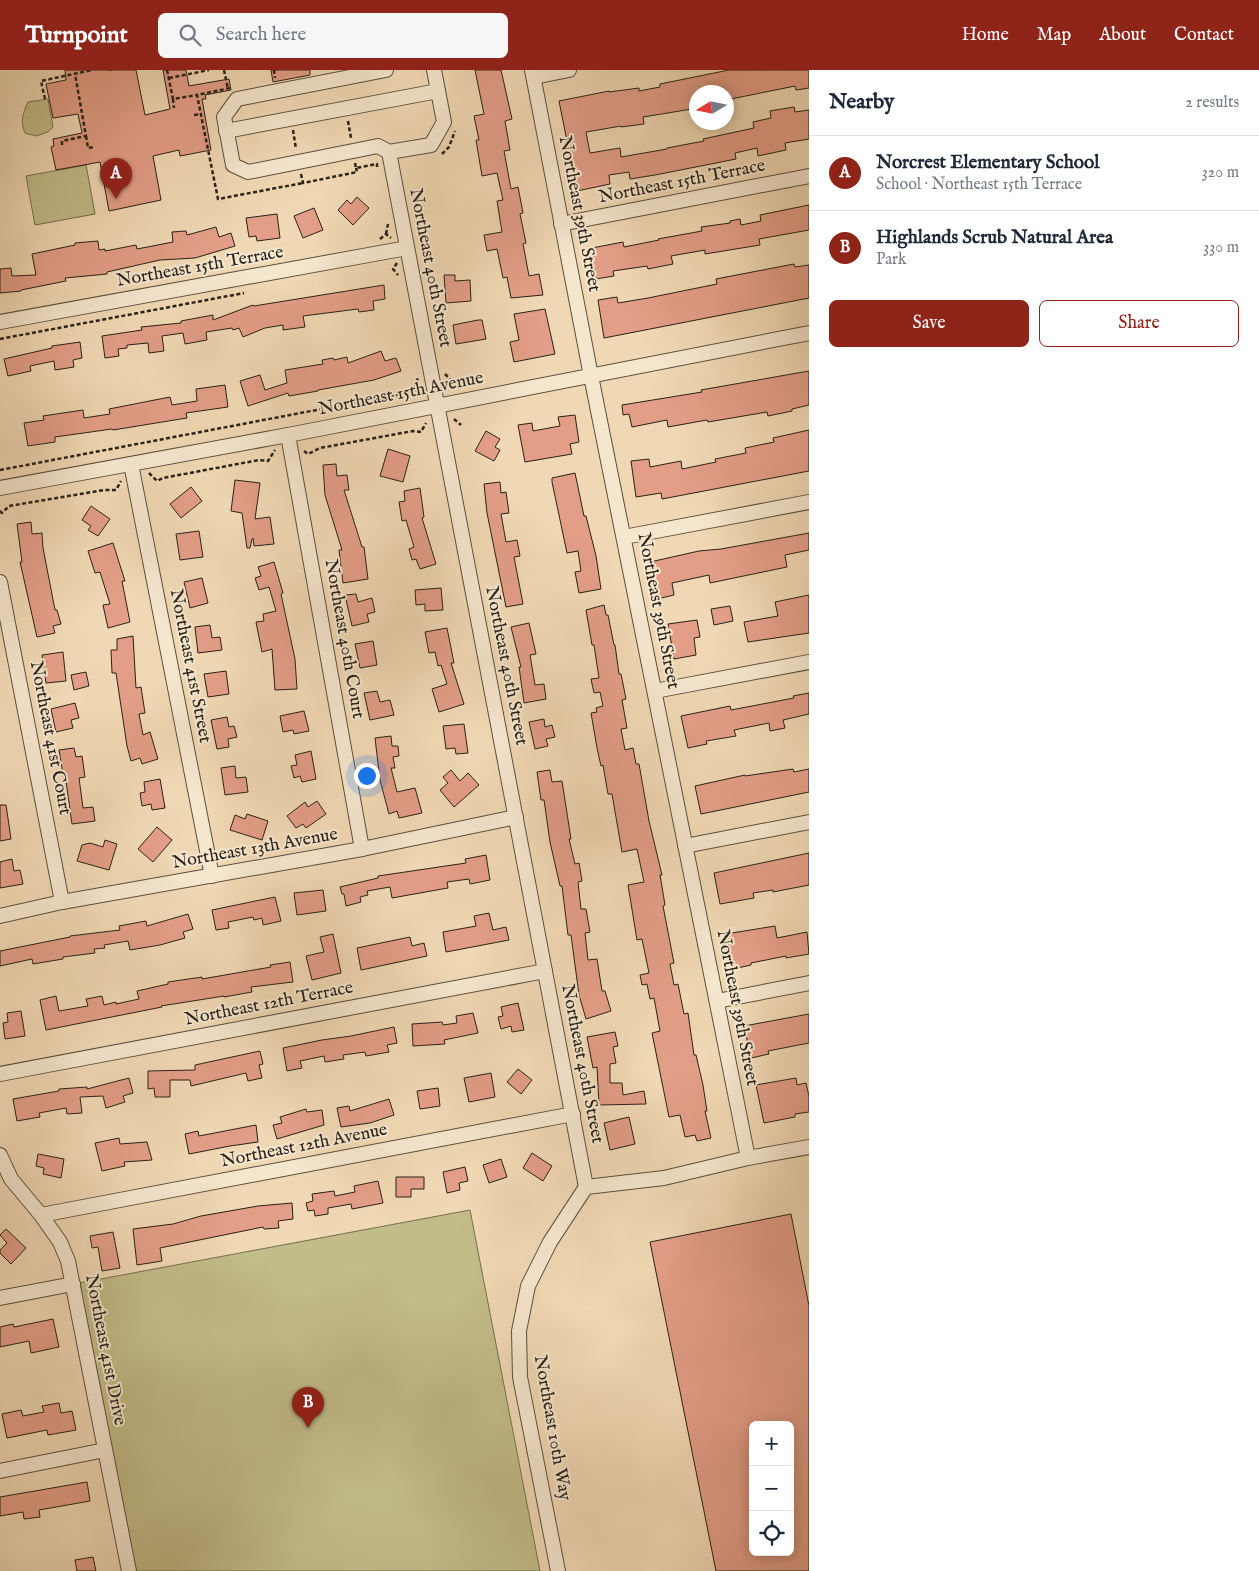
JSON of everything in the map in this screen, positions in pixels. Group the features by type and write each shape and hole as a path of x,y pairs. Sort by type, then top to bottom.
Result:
{"street":[{"path":"386,70 237,99 224,117 233,165 248,172 378,146 389,152 431,145 444,122 434,70"},
{"path":"533,73 569,70"},
{"name":"Northeast 39th Street","path":"533,73 591,376 748,1158"},
{"path":"226,131 438,91"},
{"name":"Northeast 40th Street","path":"389,152 586,1187"},
{"name":"Northeast 15th Terrace","path":"562,224 809,176"},
{"name":"Northeast 15th Terrace","path":"0,322 407,248"},
{"name":"Northeast 15th Avenue","path":"0,488 132,470 290,441 437,406 809,334"},
{"name":"Northeast 40th Court","path":"290,441 362,849"},
{"name":"Northeast 41st Street","path":"132,470 212,876"},
{"path":"624,537 809,502"},
{"name":"Northeast 41st Court","path":"0,582 62,902"},
{"path":"655,691 809,662"},
{"name":"Northeast 13th Avenue","path":"0,916 62,902 362,849 516,817"},
{"path":"685,846 809,822"},
{"name":"Northeast 12th Terrace","path":"0,1074 545,971"},
{"path":"717,1001 809,983"},
{"name":"Northeast 12th Avenue","path":"41,1215 573,1114"},
{"path":"586,1187 664,1178 748,1158 809,1147"},
{"name":"Northeast 41st Drive","path":"0,1155 11,1180 41,1215 60,1242 68,1261 129,1571"},
{"name":"Northeast 10th Way","path":"558,1571 520,1377 519,1331 528,1286 550,1242 586,1187"},
{"path":"0,1298 72,1284"},
{"path":"0,1471 105,1450"}],"path":[{"path":"45,99 41,81 92,70"},
{"path":"167,70 174,108"},
{"path":"169,78 210,70"},
{"path":"224,70 228,89"},
{"path":"274,70 275,79"},
{"path":"75,74 88,148 94,147"},
{"path":"173,99 197,95"},
{"path":"194,115 201,114"},
{"path":"290,119 303,183 356,172 356,168"},
{"path":"440,155 445,152 453,139 455,123"},
{"path":"62,145 62,141 86,136"},
{"path":"0,340 249,292"},
{"path":"444,371 451,380 446,391"},
{"path":"0,470 399,394 414,388"},
{"path":"450,417 461,425"},
{"path":"0,511 2,512 9,506 104,490 116,490 122,479 132,470 148,472 157,480 259,460 268,461 275,450 290,441 308,454 320,448 412,430 421,432 428,421"}],"shaded area":[{"path":"48,99 53,127 48,132 36,136 25,133 23,118 28,102"},
{"path":"86,165 95,214 35,225 26,176"},
{"path":"470,1210 540,1571 132,1571 74,1284"}],"building":[{"path":"65,70 136,70 145,115 170,109 163,70 186,70 189,86 229,79 231,90 205,95 206,99 202,99 211,150 180,156 179,150 153,156 161,200 109,211 100,162 56,170 51,147 54,146 53,139 82,133 78,114 53,118 46,84 66,80"},
{"path":"271,70 310,70 310,75 273,82"},
{"path":"475,70 501,70 512,119 505,121 510,150 504,151 511,189 518,187 523,213 520,214 526,243 523,244 529,276 539,274 543,295 511,298 507,277 503,278 497,249 487,251 484,235 502,232 497,201 503,200 497,173 482,176 476,140 479,140 474,116 484,114"},
{"path":"729,70 809,70 809,88 796,90 795,86 734,98 734,85 689,85 689,109 643,117 644,124 586,132 590,153 620,148 621,157 704,141 703,139 754,128 753,122 771,118 770,111 794,107 795,112 809,110 809,139 785,143 786,150 758,156 757,148 735,153 736,159 655,175 630,179 629,172 609,175 610,184 577,191 559,101 609,91 639,88 639,91 660,87 660,84"},
{"path":"357,197 369,208 353,225 338,210 347,200 351,204"},
{"path":"809,205 809,230 759,239 760,245 705,254 705,250 671,256 673,264 648,269 647,266 613,271 614,276 596,279 592,248 623,242 624,247 702,231 701,227 730,223 730,221 740,219 741,225 761,221 760,215"},
{"path":"314,208 323,230 303,238 294,216"},
{"path":"277,214 280,238 257,241 256,236 249,237 246,218"},
{"path":"216,227 219,237 231,233 235,246 195,258 160,260 107,272 107,274 65,278 66,281 21,291 0,293 0,269 11,268 12,276 36,275 32,254 75,245 75,243 98,241 99,250 105,249 105,251 136,245 137,249 173,242 172,232 186,231 187,235"},
{"path":"794,264 795,267 809,265 809,298 604,338 598,300 617,297 618,303 648,298 717,284 716,279"},
{"path":"444,275 455,275 455,281 470,280 471,301 446,303"},
{"path":"384,285 385,299 373,301 374,310 359,312 358,309 303,316 305,327 283,330 283,325 265,328 243,337 239,328 206,332 207,340 185,344 183,333 162,336 164,351 149,353 148,343 127,345 127,348 118,349 119,356 105,358 102,336 142,330 141,327 181,323 181,321 213,315 213,320 253,305"},
{"path":"545,309 555,354 514,362 510,342 519,340 514,314"},
{"path":"482,320 486,339 456,344 453,325"},
{"path":"80,342 82,358 73,360 74,367 55,370 54,361 30,366 31,371 8,376 4,359 52,348 52,346"},
{"path":"381,351 385,361 396,358 401,371 374,380 318,391 289,396 288,393 248,406 240,381 260,375 265,390 287,383 285,370 323,364 322,360 333,358 334,360 347,357 348,363"},
{"path":"809,371 809,405 792,409 792,411 768,416 767,412 668,427 667,420 632,427 629,414 623,415 622,405 702,392 701,390"},
{"path":"225,385 228,407 186,413 187,418 55,437 55,442 28,446 24,423 44,420 43,416 83,410 84,418 110,414 109,409 170,397 172,405 197,401 196,389"},
{"path":"575,415 579,442 570,444 572,454 525,462 518,425 532,423 533,431 560,426 558,417"},
{"path":"809,430 809,471 662,499 661,493 636,497 631,461 649,459 650,467 681,461 682,469 716,462 715,459 746,453 745,448 774,442 773,438"},
{"path":"486,431 500,439 495,447 500,450 494,461 475,451"},
{"path":"388,449 410,456 403,482 380,476"},
{"path":"336,464 337,476 347,475 349,490 344,490 362,547 364,547 368,579 343,583 339,550 342,550 325,495 323,465"},
{"path":"575,473 584,516 586,516 596,556 601,589 579,593 575,572 581,571 578,551 567,553 552,482 552,478"},
{"path":"235,480 260,483 255,519 270,517 274,544 254,546 253,538 250,548 247,548 242,513 231,511"},
{"path":"500,482 501,493 506,492 509,513 501,514 506,542 517,540 520,556 514,557 523,604 506,607 487,513 484,484"},
{"path":"191,487 202,501 181,518 170,504"},
{"path":"420,488 424,517 422,518 436,564 420,569 416,559 412,560 409,549 414,547 406,520 402,521 399,502 405,501 404,491"},
{"path":"91,506 110,519 98,536 88,530 91,526 82,520"},
{"path":"31,522 32,534 42,533 43,548 55,610 57,610 61,624 53,626 55,633 37,637 20,562 22,562 17,524"},
{"path":"199,531 203,557 180,560 176,534"},
{"path":"809,533 809,550 785,555 787,567 710,583 709,575 672,583 674,595 657,599 650,562 699,551 721,549"},
{"path":"113,543 125,581 122,581 130,622 108,628 103,605 110,604 100,572 95,573 88,551"},
{"path":"274,562 283,593 281,594 295,659 297,689 275,690 272,649 262,652 256,622 264,621 263,614 276,611 269,587 259,590 255,578 261,576 258,567"},
{"path":"202,578 208,603 190,608 184,582"},
{"path":"441,588 443,610 425,611 425,604 416,605 415,590"},
{"path":"356,594 358,602 372,598 375,612 367,614 369,622 352,626 345,595"},
{"path":"809,595 809,633 748,642 744,622 778,616 775,602"},
{"path":"604,605 606,615 608,615 619,674 621,674 626,699 622,700 627,728 621,729 625,750 633,748 636,764 639,764 649,821 662,875 660,875 665,905 663,906 674,963 670,964 674,985 678,984 684,1014 688,1013 694,1055 696,1055 703,1085 707,1111 705,1111 711,1138 697,1141 695,1135 685,1137 680,1115 669,1117 652,1033 660,1031 654,998 650,999 647,984 642,985 640,975 649,973 642,939 637,940 628,885 644,882 637,849 622,852 612,794 608,794 603,765 601,766 597,748 591,713 597,712 596,708 603,706 600,692 594,693 591,679 599,678 586,610"},
{"path":"730,606 733,621 714,625 711,609"},
{"path":"697,620 700,637 694,638 696,655 674,659 668,624"},
{"path":"529,623 536,654 530,655 535,685 544,684 546,699 524,703 519,667 521,667 511,627"},
{"path":"210,625 212,638 220,637 222,650 198,653 195,627"},
{"path":"447,628 454,663 451,663 464,704 439,712 432,689 447,684 441,665 438,666 435,652 429,653 425,632"},
{"path":"133,636 136,688 141,687 145,713 139,714 143,735 150,732 158,759 142,764 140,758 131,761 116,673 112,673 111,650 117,650 117,639"},
{"path":"373,641 377,665 360,668 355,644"},
{"path":"63,652 66,681 46,683 42,655"},
{"path":"226,671 229,694 208,697 204,674"},
{"path":"86,672 89,686 74,690 71,675"},
{"path":"377,691 380,702 390,700 394,715 370,720 364,693"},
{"path":"809,693 809,714 783,720 785,728 770,731 769,723 734,730 736,736 706,741 707,744 688,748 681,716 730,706 731,710 794,698 793,696"},
{"path":"75,703 79,718 71,720 73,728 56,732 51,709"},
{"path":"304,711 309,731 294,734 293,730 283,732 280,716"},
{"path":"227,717 229,727 234,726 237,737 228,739 229,747 217,749 211,720"},
{"path":"544,719 545,727 552,725 555,737 546,739 548,746 535,749 529,722"},
{"path":"464,724 468,753 456,754 455,748 446,749 443,726"},
{"path":"391,736 392,746 398,746 399,756 393,757 395,768 391,768 397,792 415,788 422,813 399,818 397,811 389,814 380,780 375,738"},
{"path":"74,748 76,757 82,756 85,777 79,778 83,808 93,807 95,821 72,824 66,781 64,781 59,750"},
{"path":"311,751 316,779 302,782 300,776 294,778 291,766 297,765 295,755"},
{"path":"235,766 236,778 246,777 248,792 225,795 221,768"},
{"path":"793,769 794,772 809,769 809,792 701,814 695,786 745,775"},
{"path":"451,770 460,781 468,773 479,785 454,807 440,790 448,783 443,777"},
{"path":"550,770 552,782 562,781 571,839 569,839 575,864 579,863 582,881 578,882 581,909 586,909 590,932 585,933 588,960 597,959 602,991 605,991 611,1011 586,1019 579,995 571,935 568,935 562,886 560,886 550,842 544,800 541,800 537,772"},
{"path":"160,779 165,808 152,810 151,804 142,806 140,793 145,792 144,782"},
{"path":"317,801 326,814 306,828 303,824 296,828 287,816 305,802 308,807"},
{"path":"0,805 6,805 11,839 0,841"},
{"path":"247,814 268,821 262,840 230,830 235,815 245,819"},
{"path":"157,827 172,840 153,862 138,849"},
{"path":"105,840 117,844 109,870 77,861 82,845 90,843 103,847"},
{"path":"809,853 809,885 773,892 773,890 753,893 754,898 720,904 714,873"},
{"path":"486,855 490,880 470,884 469,879 447,882 448,888 392,898 390,887 367,891 368,895 360,897 361,902 346,906 344,894 342,894 340,887 378,878 378,876 466,863 465,859"},
{"path":"12,859 14,871 20,870 23,884 0,888 0,862"},
{"path":"323,890 326,911 297,915 294,893"},
{"path":"275,897 281,921 263,925 262,918 254,920 253,917 228,922 229,928 216,930 212,910"},
{"path":"489,913 493,930 506,927 509,940 446,952 443,932 476,926 474,916"},
{"path":"188,914 193,929 183,932 185,938 160,945 130,950 128,941 104,945 105,948 94,949 95,953 63,957 63,959 33,964 32,959 0,966 0,951 70,936 120,930 119,926 146,921 147,926"},
{"path":"775,926 777,938 807,932 809,954 786,958 786,956 751,963 751,965 733,969 726,934"},
{"path":"333,934 341,973 312,980 306,956 324,952 320,937"},
{"path":"410,937 412,946 424,943 427,956 361,970 357,948"},
{"path":"290,962 293,982 251,987 252,992 161,1006 46,1030 40,1000 56,996 59,1011 88,1006 86,999 102,996 104,1005 116,1002 116,1004 139,999 137,991 168,984 168,982 202,977 202,979"},
{"path":"518,1003 524,1030 512,1032 511,1026 501,1029 498,1017 503,1016 501,1007"},
{"path":"21,1011 25,1036 5,1039 3,1023 8,1022 7,1013"},
{"path":"473,1013 478,1033 444,1040 445,1044 413,1046 412,1024 442,1022 443,1025 457,1023 456,1016"},
{"path":"809,1014 809,1043 768,1051 769,1054 751,1058 744,1026"},
{"path":"394,1027 397,1043 387,1045 389,1052 366,1056 365,1052 343,1055 344,1059 325,1062 324,1056 300,1061 302,1068 287,1071 283,1048"},
{"path":"615,1032 618,1046 613,1047 616,1063 610,1064 610,1083 622,1083 623,1095 644,1091 646,1104 599,1105 597,1067 593,1068 587,1037"},
{"path":"260,1051 263,1064 259,1065 262,1078 248,1081 246,1073 191,1086 190,1080 170,1080 170,1097 155,1097 154,1088 148,1089 148,1071 195,1070 195,1065"},
{"path":"518,1069 532,1080 521,1094 507,1082"},
{"path":"491,1073 495,1097 469,1102 464,1078"},
{"path":"129,1078 133,1093 123,1096 125,1102 106,1108 103,1096 80,1097 82,1113 67,1114 66,1108 39,1113 40,1117 17,1121 13,1099 59,1091 59,1089 87,1087 87,1089"},
{"path":"796,1078 797,1085 806,1083 809,1096 809,1112 795,1114 795,1117 764,1123 756,1085"},
{"path":"438,1088 440,1106 420,1109 417,1091"},
{"path":"389,1099 394,1115 370,1123 341,1127 337,1108 349,1106 350,1111"},
{"path":"306,1109 307,1112 322,1110 324,1125 277,1139 273,1125 282,1123 280,1117"},
{"path":"629,1117 635,1144 610,1150 604,1123"},
{"path":"256,1125 258,1142 189,1154 185,1134 198,1131 199,1136"},
{"path":"119,1138 120,1144 147,1142 152,1160 124,1162 125,1166 102,1171 95,1143"},
{"path":"532,1153 552,1166 543,1181 523,1168"},
{"path":"38,1154 64,1159 61,1178 43,1174 44,1168 36,1166"},
{"path":"501,1159 507,1177 489,1183 483,1165"},
{"path":"465,1167 468,1181 459,1183 460,1190 447,1193 443,1172"},
{"path":"396,1177 424,1177 424,1189 411,1189 411,1197 396,1197"},
{"path":"378,1181 383,1203 352,1209 351,1204 328,1208 328,1214 315,1216 314,1210 308,1211 306,1203 313,1201 312,1194 334,1191 335,1196 355,1192 354,1186"},
{"path":"292,1203 293,1219 278,1221 279,1228 264,1229 263,1227 160,1248 162,1261 137,1265 133,1229 173,1224 201,1216 258,1206"},
{"path":"791,1214 809,1306 809,1571 716,1571 650,1242"},
{"path":"6,1229 26,1248 11,1264 0,1253 0,1250 7,1243 0,1235"},
{"path":"113,1232 120,1268 102,1271 98,1247 92,1248 90,1236"},
{"path":"53,1319 59,1347 31,1353 29,1341 0,1347 0,1327 13,1324 14,1327"},
{"path":"59,1403 61,1413 72,1411 76,1430 48,1435 47,1430 7,1438 2,1414 21,1410 23,1416 44,1412 42,1406"},
{"path":"87,1482 90,1501 39,1510 40,1517 24,1519 23,1512 0,1516 0,1497"},
{"path":"93,1557 96,1571 77,1571 75,1560"}],"place":[{"name":"Norcrest Elementary School","path":"116,199"},
{"name":"Highlands Scrub Natural Area","path":"308,1428"}]}
